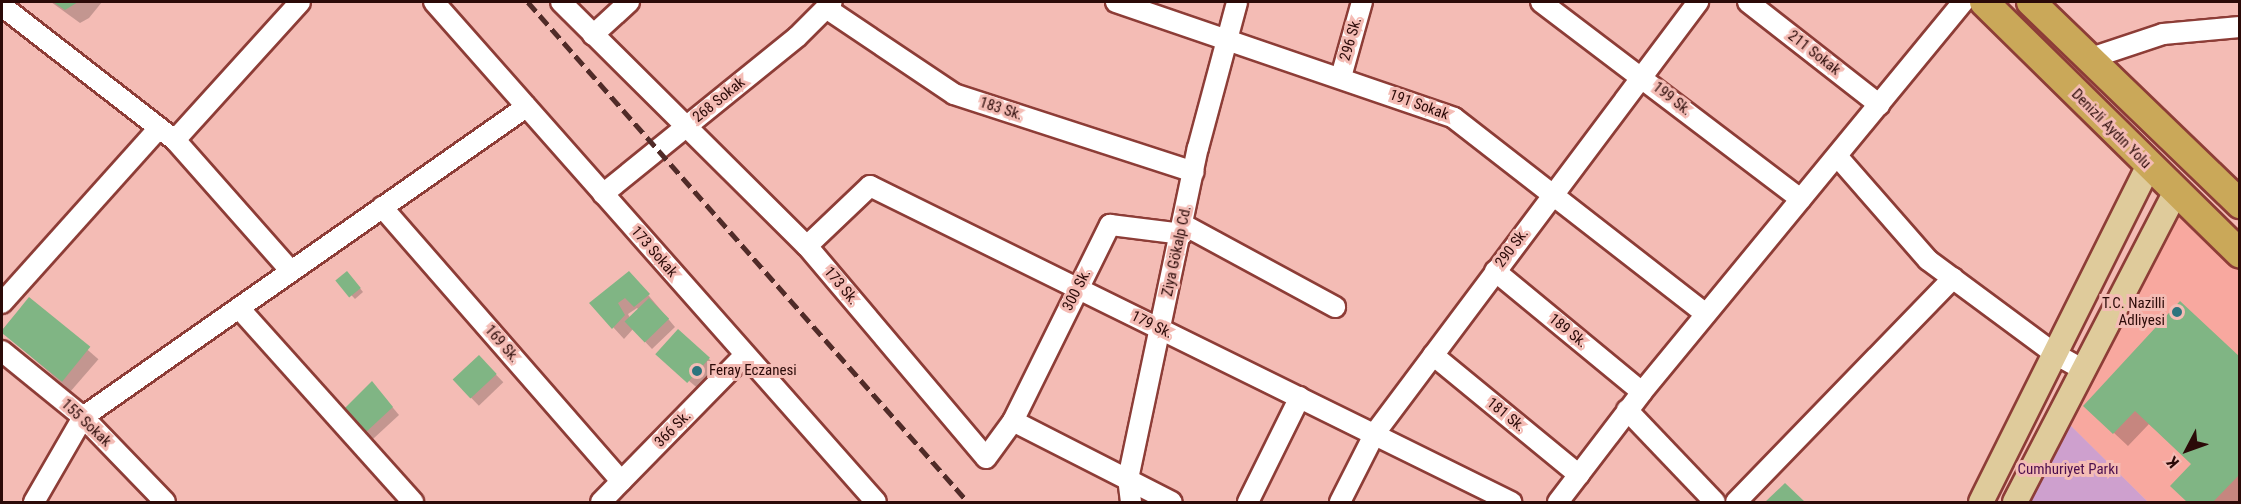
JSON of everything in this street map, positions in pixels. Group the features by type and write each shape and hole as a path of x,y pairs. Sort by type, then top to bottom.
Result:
{"highway":[{"name":"Denizli Aydın Yolu","path":"1984,2 2148,167 2240,254"},
{"path":"2031,2 2240,204"}],"main road":[{"path":"1981,502 2148,167"},
{"path":"2015,502 2175,193"}],"street":[{"path":"175,140 300,2"},
{"name":"173 Sokak","path":"434,2 876,502"},
{"name":"173 Sk.","path":"561,2 807,246 986,458 1013,421"},
{"path":"593,35 629,2"},
{"name":"191 Sokak","path":"1116,2 1227,41 1341,77 1454,118 1706,314"},
{"name":"Ziya Gökalp Cd.","path":"1131,502 1128,479 1194,172 1237,2"},
{"name":"296 Sk.","path":"1341,77 1362,2"},
{"name":"199 Sk.","path":"1541,2 1642,76 1801,199"},
{"name":"290 Sk.","path":"1340,502 1375,433 1698,2"},
{"name":"211 Sokak","path":"1748,2 1880,105"},
{"path":"1558,502 1642,392 1963,2"},
{"name":"268 Sokak","path":"603,194 797,37 829,5"},
{"name":"183 Sk.","path":"829,5 954,93 1194,172"},
{"path":"2,6 175,140 291,271"},
{"path":"2091,58 2163,34 2240,27"},
{"path":"34,502 83,417 526,107"},
{"path":"2,303 159,128"},
{"path":"1836,156 1928,260 2055,354 2084,369"},
{"name":"179 Sk.","path":"807,246 870,186 1511,502"},
{"name":"169 Sk.","path":"382,207 621,482"},
{"name":"300 Sk.","path":"1013,421 1110,225 1183,229 1335,307"},
{"name":"189 Sk.","path":"1495,271 1642,392"},
{"path":"1736,502 1953,278"},
{"path":"239,308 414,502"},
{"name":"155 Sokak","path":"2,351 83,417 165,502"},
{"name":"366 Sk.","path":"600,502 745,355"},
{"name":"181 Sk.","path":"1433,355 1579,475"},
{"path":"1248,502 1299,397"},
{"path":"1628,410 1715,502"},
{"path":"1013,421 1172,502"}],"shaded area":[{"name":"T.C. Nazilli Adliyesi","path":"2175,193 2239,254 2239,502 2148,502 2060,415"}],"green space":[{"name":"Cumhuriyet Parkı","path":"2060,415 2148,502 2015,502"}],"building":[{"path":"53,2 78,2 65,10"},
{"path":"347,271 361,288 349,298 335,280"},
{"path":"629,271 650,294 634,307 625,298 618,303 625,315 612,329 589,303"},
{"path":"29,297 90,347 62,382 2,333"},
{"path":"649,298 669,319 645,342 625,322"},
{"name":"T.C. Nazilli Adliyesi","path":"2180,301 2240,357 2240,474 2213,502 2187,502 2170,486 2191,464 2135,411 2113,434 2083,406"},
{"path":"678,329 710,358 687,383 655,354"},
{"path":"479,355 497,374 470,399 453,380"},
{"path":"372,381 393,407 365,433 345,408"},
{"path":"1785,483 1805,502 1765,502"}],"railway":[{"path":"528,2 968,502"}],"place":[{"name":"T.C. Nazilli Adliyesi","path":"2177,312"},
{"name":"Feray Eczanesi","path":"697,371"}]}
